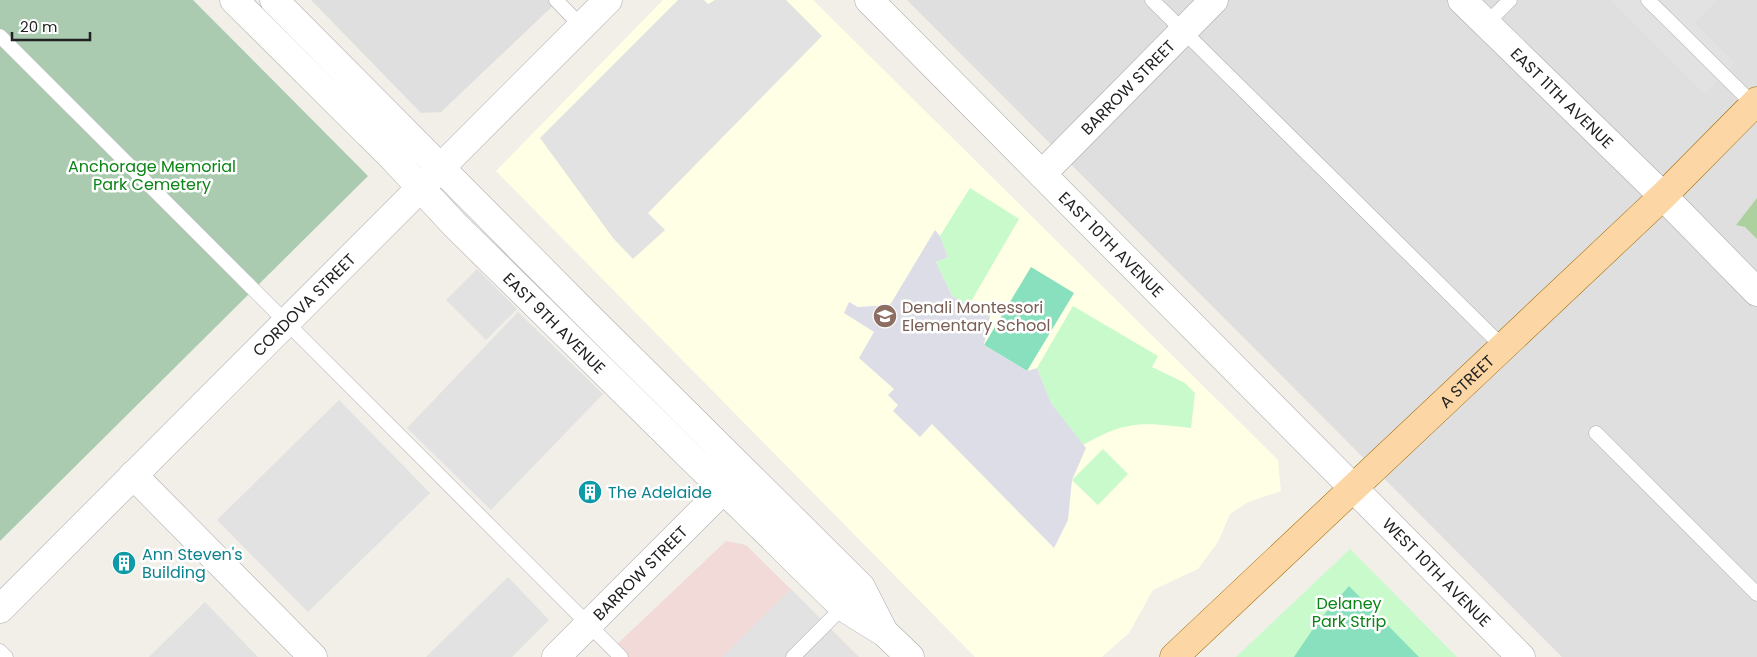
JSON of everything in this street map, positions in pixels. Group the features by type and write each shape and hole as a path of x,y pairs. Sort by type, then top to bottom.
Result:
{"main road":[{"name":"A STREET","path":"1174,657 1663,196 1755,103"}],"street":[{"name":"EAST 9TH AVENUE","path":"234,0 454,224 843,607 899,649"},
{"name":"EAST 9TH AVENUE","path":"274,0 576,305 861,587 899,649"},
{"name":"CORDOVA STREET","path":"0,609 608,0"},
{"name":"EAST 10TH AVENUE","path":"870,0 1353,488"},
{"name":"BARROW STREET","path":"1042,174 1214,0"},
{"name":"EAST 11TH AVENUE","path":"1462,0 1663,196 1757,292"},
{"path":"133,475 313,657"},
{"name":"WEST 10TH AVENUE","path":"1353,488 1521,657"},
{"name":"BARROW STREET","path":"556,657 724,489"}],"lane":[{"path":"556,0 582,27"},
{"path":"1152,0 1503,346"},
{"path":"1486,24 1510,0"},
{"path":"1648,0 1755,103"},
{"path":"0,36 621,657"},
{"path":"1596,433 1757,594"},
{"path":"793,657 843,607"},
{"path":"0,651 6,657"}],"shaded area":[{"path":"311,0 559,0 441,112 421,113"},
{"name":"Denali Montessori Elementary School","path":"663,0 813,0 1278,460 1281,491 1248,502 1230,514 1218,542 1198,569 1153,590 1129,633 1102,657 975,657 496,171"},
{"path":"678,0 704,0 708,4 715,0 786,0 822,36 648,213 665,230 633,259 613,238 540,138"},
{"path":"907,0 1757,0 1757,657 1562,657"},
{"path":"1611,0 1718,0 1695,23 1735,63 1705,94"},
{"path":"935,230 940,236 948,257 936,262 952,296 990,316 984,345 1027,371 1037,368 1051,403 1086,448 1072,480 1068,520 1054,548 932,424 920,437 893,411 898,405 888,395 894,389 859,358 874,332 844,313 849,302 858,307 890,305"},
{"path":"477,269 517,309 486,340 446,300"},
{"path":"518,312 603,394 491,510 407,428"},
{"path":"339,400 430,493 308,612 217,520"},
{"path":"726,541 746,545 859,657 622,657 613,648"},
{"path":"508,577 549,620 512,657 426,657"},
{"path":"791,589 858,657 722,657"},
{"path":"205,602 258,657 149,657"}],"green space":[{"name":"Anchorage Memorial Park Cemetery","path":"0,0 193,0 368,176 0,541"},
{"path":"970,188 1019,219 969,305 952,296 936,262 948,257 940,236"},
{"path":"1757,198 1757,239 1745,227 1736,225"},
{"path":"1031,267 1074,293 1027,371 984,345"},
{"path":"1073,306 1158,356 1152,367 1185,383 1195,393 1191,428 1147,424 1135,425 1111,431 1083,445 1051,403 1037,368"},
{"path":"1103,449 1128,474 1098,505 1072,480"},
{"name":"Delaney Park Strip","path":"1350,549 1457,657 1236,657"},
{"path":"1349,586 1419,657 1294,657 1317,623"}],"place":[{"name":"Denali Montessori Elementary School","path":"885,316"},
{"name":"The Adelaide","path":"590,492"},
{"name":"Ann Steven's Building","path":"124,563"}]}
